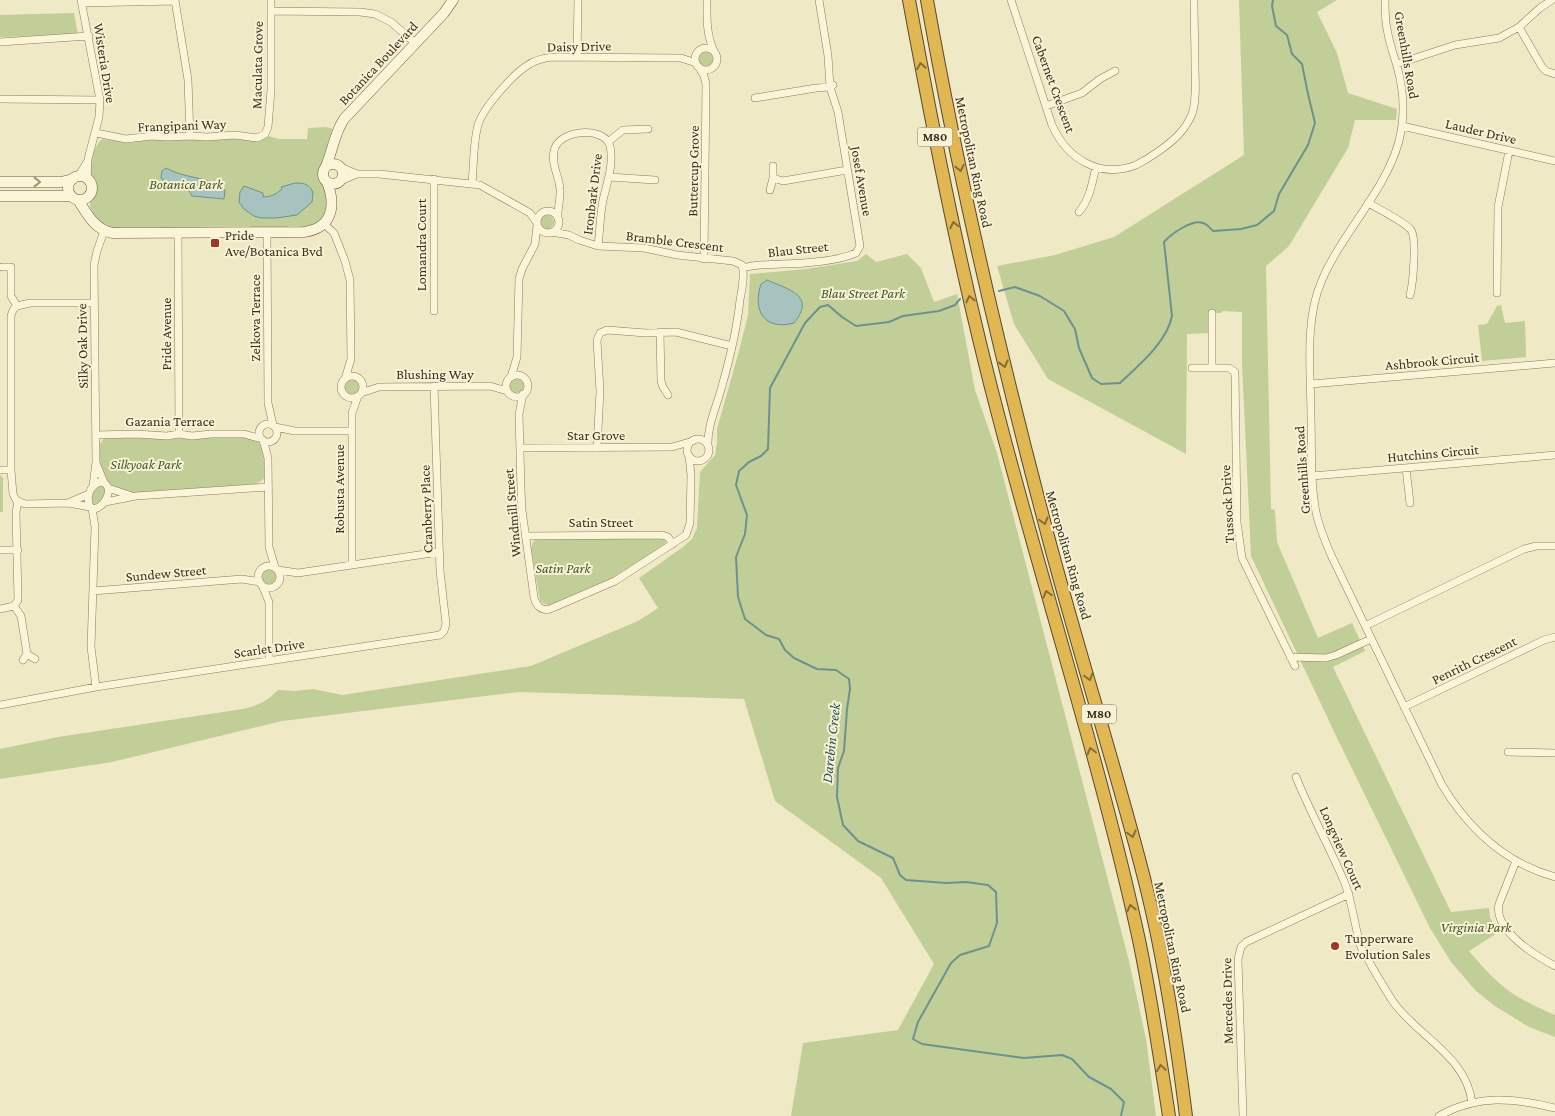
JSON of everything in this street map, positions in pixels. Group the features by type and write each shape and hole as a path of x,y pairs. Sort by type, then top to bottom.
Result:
{"highway":[{"name":"M80","path":"909,0 929,109 964,273 999,420 1118,853 1138,938 1154,1017 1168,1116"},
{"name":"Metropolitan Ring Road","path":"927,0 938,62 992,316 1043,519 1107,741 1144,880 1170,1000 1186,1116"}],"street":[{"path":"82,1 175,0 188,80 190,136"},
{"name":"Maculata Grove","path":"267,131 271,90 271,0"},
{"name":"Botanica Boulevard","path":"326,166 336,133 344,119 444,13 453,0"},
{"path":"578,0 578,56"},
{"path":"707,0 707,30 710,43 717,57 716,64 706,70 697,65 698,51 703,44 707,30"},
{"name":"Josef Avenue","path":"819,0 828,56 833,71 831,86 836,94 860,246 856,253"},
{"name":"Cabernet Crescent","path":"1011,0 1052,126 1061,143 1075,156 1096,167 1118,169 1136,164 1164,148 1181,133 1193,112 1195,94 1194,0"},
{"name":"Greenhills Road","path":"1386,0 1387,33 1402,89 1402,126 1399,141 1391,162 1330,265 1316,293 1311,325 1312,476 1316,513 1326,543 1371,639 1442,785 1453,803 1478,832 1497,848 1516,861 1555,877"},
{"path":"1396,64 1455,45 1499,38 1519,27 1552,0"},
{"name":"Wisteria Drive","path":"79,178 88,160 96,133 100,100 82,1"},
{"path":"271,11 360,12 376,14 391,22 415,43"},
{"path":"1519,27 1542,67 1546,71 1555,74"},
{"path":"0,42 89,36"},
{"path":"698,51 705,48 714,51"},
{"name":"Daisy Drive","path":"681,58 698,51"},
{"name":"Daisy Drive","path":"472,183 478,126 483,112 528,65 545,58 578,56 681,58 697,65"},
{"name":"Buttercup Grove","path":"697,65 704,76 706,84 704,259"},
{"name":"Buttercup Grove","path":"706,84 713,67"},
{"path":"1046,106 1082,93 1100,79 1115,71"},
{"path":"756,98 831,86"},
{"path":"0,99 100,100"},
{"name":"Lauder Drive","path":"1402,126 1555,161"},
{"path":"608,142 623,130 648,129"},
{"name":"Frangipani Way","path":"96,133 126,139 152,136 167,138 235,136 259,138 267,131"},
{"name":"Ironbark Drive","path":"558,221 560,186 553,159 555,148 560,139 570,135 590,133 603,137 608,142 610,150 609,177 603,201 598,246"},
{"path":"79,178 70,182 68,189 79,198 95,225 104,231 114,233 178,233 309,231 314,230 330,215 335,182 343,172 332,150"},
{"path":"1497,293 1498,207 1509,151"},
{"path":"335,182 323,174 326,166 332,164 358,174"},
{"path":"770,190 773,166"},
{"path":"1079,212 1090,193 1096,167"},
{"path":"773,178 782,181 848,170"},
{"path":"335,182 358,174 379,174 472,183 487,188 530,213 543,232 550,233"},
{"path":"609,177 655,180"},
{"path":"0,182 61,182 79,178 91,184 92,188 90,195 79,198 0,196"},
{"name":"Lomandra Court","path":"434,179 434,311"},
{"path":"517,357 523,377 528,385 524,394 514,397 508,392 506,384 517,357 519,279 524,264 535,244 539,216 559,200"},
{"path":"1368,202 1411,230 1413,239 1413,273 1410,295"},
{"path":"530,213 546,212 554,214 558,221 556,228 535,244"},
{"name":"Bramble Crescent","path":"558,221 568,235"},
{"path":"323,223 334,233 350,280 351,359 342,389 345,395 351,398 359,395 363,388 351,359"},
{"name":"Silky Oak Drive","path":"93,486 96,462 95,258 104,231"},
{"name":"Zelkova Terrace","path":"267,232 268,403 274,426"},
{"name":"Pride Avenue","path":"178,233 180,434"},
{"name":"Bramble Crescent","path":"550,233 568,235 598,246 644,248 677,255 736,262 743,268"},
{"name":"Blau Street","path":"743,268 805,263 856,253"},
{"path":"2,266 11,267 11,296 17,306"},
{"path":"691,475 701,460 709,453 708,437 711,420 722,387 732,346 742,291 743,268"},
{"path":"94,303 30,304 17,306 13,310 11,316 12,470 13,494 18,501 25,504 68,503 98,508 103,504 136,496 268,487"},
{"path":"1212,313 1212,368"},
{"path":"597,448 600,390 597,359 598,336 604,330 676,332 732,346"},
{"path":"660,332 661,381 668,395"},
{"name":"Ashbrook Circuit","path":"1311,384 1555,363"},
{"name":"Tussock Drive","path":"1192,368 1229,368 1235,372 1237,522 1242,558 1295,666"},
{"path":"510,377 517,375 523,377"},
{"path":"345,379 351,377 358,379"},
{"name":"Blushing Way","path":"359,395 380,387 490,386 510,377"},
{"name":"Blushing Way","path":"358,379 380,387"},
{"name":"Cranberry Place","path":"434,386 441,587 446,624 444,630"},
{"name":"Blushing Way","path":"490,386 508,392"},
{"name":"Windmill Street","path":"508,392 515,403 518,414 522,503 534,597 539,608 550,609 605,586 673,544"},
{"name":"Windmill Street","path":"518,414 524,394"},
{"name":"Robusta Avenue","path":"345,395 352,413"},
{"name":"Robusta Avenue","path":"352,564 352,413 359,395"},
{"name":"Zelkova Terrace","path":"262,427 268,403"},
{"path":"673,544 686,535 690,528 691,475 688,448 711,420"},
{"path":"269,602 280,576 269,547 268,458 259,433 262,427 268,424 294,431 352,431"},
{"path":"268,458 277,432 274,426"},
{"name":"Gazania Terrace","path":"244,434 262,427"},
{"path":"262,439 268,442 294,431"},
{"name":"Gazania Terrace","path":"96,434 168,436 180,434 192,436 244,434 262,439"},
{"path":"694,440 704,441 708,446"},
{"name":"Star Grove","path":"520,448 672,447 694,440"},
{"name":"Star Grove","path":"672,447 689,455"},
{"path":"689,455 694,460 701,460"},
{"name":"Hutchins Circuit","path":"1312,476 1555,455"},
{"name":"Silky Oak Drive","path":"96,462 106,485"},
{"path":"1406,468 1410,502"},
{"path":"0,470 12,470"},
{"path":"96,687 91,647 95,527 88,500 89,494 93,486 98,482 119,493 136,496"},
{"path":"95,527 103,504 108,496 106,485"},
{"path":"68,503 89,494"},
{"path":"0,609 14,606 18,600 16,512 18,501"},
{"name":"Satin Street","path":"526,536 662,535 668,537 673,544"},
{"path":"1365,626 1524,549 1536,546 1555,546"},
{"path":"269,547 258,576 269,602 270,661"},
{"path":"0,550 18,550"},
{"path":"261,583 269,587 298,573 440,552"},
{"path":"262,568 271,566 276,569 298,573"},
{"name":"Sundew Street","path":"242,579 262,568"},
{"name":"Sundew Street","path":"93,591 242,579 261,583"},
{"path":"14,606 21,616 25,657 35,659"},
{"name":"Scarlet Drive","path":"0,705 96,687 432,637 440,635 444,630"},
{"name":"Penrith Crescent","path":"1404,707 1544,640 1555,637"},
{"path":"1290,657 1326,658 1371,639"},
{"path":"1508,752 1555,754"},
{"name":"Longview Court","path":"1296,777 1349,894 1362,949 1401,1011 1454,1062 1463,1074 1471,1094 1472,1103"},
{"path":"1516,861 1498,907 1500,920 1525,947 1555,966"},
{"name":"Mercedes Drive","path":"1243,1116 1238,959 1241,947 1246,942 1349,894"},
{"path":"1439,1116 1450,1110 1486,1100 1511,1100 1555,1108"}],"green space":[{"name":"Virginia Park","path":"1239,0 1337,0 1317,12 1337,53 1348,93 1397,109 1396,120 1355,120 1348,148 1289,246 1266,266 1271,509 1275,510 1277,542 1318,638 1352,623 1365,651 1333,667 1451,912 1489,908 1490,918 1499,932 1469,951 1509,991 1555,1015 1555,1037 1529,1027 1495,1006 1476,991 1451,962 1430,928 1251,556 1242,364 1242,312 1223,311 1221,313 1208,313 1208,333 1187,334 1186,454 1048,379 1014,324 997,266 1055,255 1114,237 1244,155"},
{"path":"74,13 78,35 0,37 0,15"},
{"path":"706,52 711,54 713,59 711,64 706,66 701,64 699,59 701,54"},
{"name":"Botanica Park","path":"326,127 333,129 321,176 328,206 324,217 315,224 302,228 300,226 288,226 286,228 251,228 250,226 197,228 122,227 117,229 101,223 96,219 91,209 90,202 93,189 90,178 91,162 94,150 103,139 130,143 146,140 214,140 232,138 257,141 268,136 279,139 307,139 308,128"},
{"path":"547,215 552,217 554,222 552,227 547,229 542,227 540,222 542,217"},
{"name":"Blau Street Park","path":"866,254 876,262 907,254 921,268 934,302 957,294 975,390 997,453 1129,961 1146,1039 1156,1116 791,1116 803,1043 898,1030 934,964 881,878 775,801 744,699 519,692 282,721 112,762 0,779 0,749 58,737 243,709 262,702 278,690 313,689 342,695 531,666 638,621 658,608 639,578 683,547 692,539 697,528 700,472 715,455 717,429 748,315 750,274 806,269 857,261"},
{"path":"1501,305 1505,323 1525,321 1526,357 1482,361 1478,325 1487,324 1497,306"},
{"path":"517,379 522,381 524,386 522,391 517,393 512,391 510,386 512,381"},
{"path":"352,380 357,382 359,387 357,392 352,394 347,392 345,387 347,382"},
{"name":"Silkyoak Park","path":"105,437 149,437 167,440 180,438 192,440 210,437 248,437 258,441 264,451 264,479 256,484 133,493 121,490 109,483 101,467 100,444"},
{"path":"0,475 3,478 3,512 0,512"},
{"path":"100,485 105,489 105,494 95,506 92,502 92,496"},
{"name":"Satin Park","path":"663,538 666,542 664,545 612,578 549,605 540,601 531,548 536,539"},
{"path":"269,570 274,572 276,577 274,582 269,584 264,582 262,577 264,572"}],"water":[{"path":"166,168 173,172 218,185 225,190 224,199 192,196 187,189 170,184 161,178 162,171"},
{"path":"295,183 306,185 313,193 312,202 297,215 261,218 254,216 244,209 239,202 240,192 244,186 263,193 263,197 266,197 278,192 282,189 281,187"},
{"path":"767,280 790,290 801,299 800,313 794,323 775,324 763,317 758,303 761,284"}],"waterway":[{"name":"Darebin Creek","path":"999,291 1015,287 1040,296 1064,311 1075,329 1079,348 1092,378 1101,384 1120,383 1151,353 1164,335 1172,316 1164,242 1177,231 1198,222 1208,226 1213,231 1241,229 1257,225 1274,211 1279,194 1308,145 1315,123 1302,64 1292,54 1287,35 1276,26 1272,6 1273,0"},
{"name":"Darebin Creek","path":"960,299 955,305 939,311 903,316 889,322 856,326 828,305 820,307 805,323 770,388 768,449 739,471 736,485 747,515 745,534 736,557 738,597 745,619 766,635 779,639 785,650 794,658 817,669 836,670 849,679 850,689 844,751 838,768 837,797 843,825 858,841 893,858 900,875 906,880 946,883 966,882 988,885 996,892 997,923 989,946 960,955 951,963 918,1022 913,1039 922,1044 1024,1058 1062,1055 1072,1059 1089,1077 1111,1089 1124,1102 1121,1116"}],"place":[{"name":"Pride Ave/Botanica Bvd","path":"215,243"},
{"name":"Tupperware Evolution Sales","path":"1335,946"}]}
